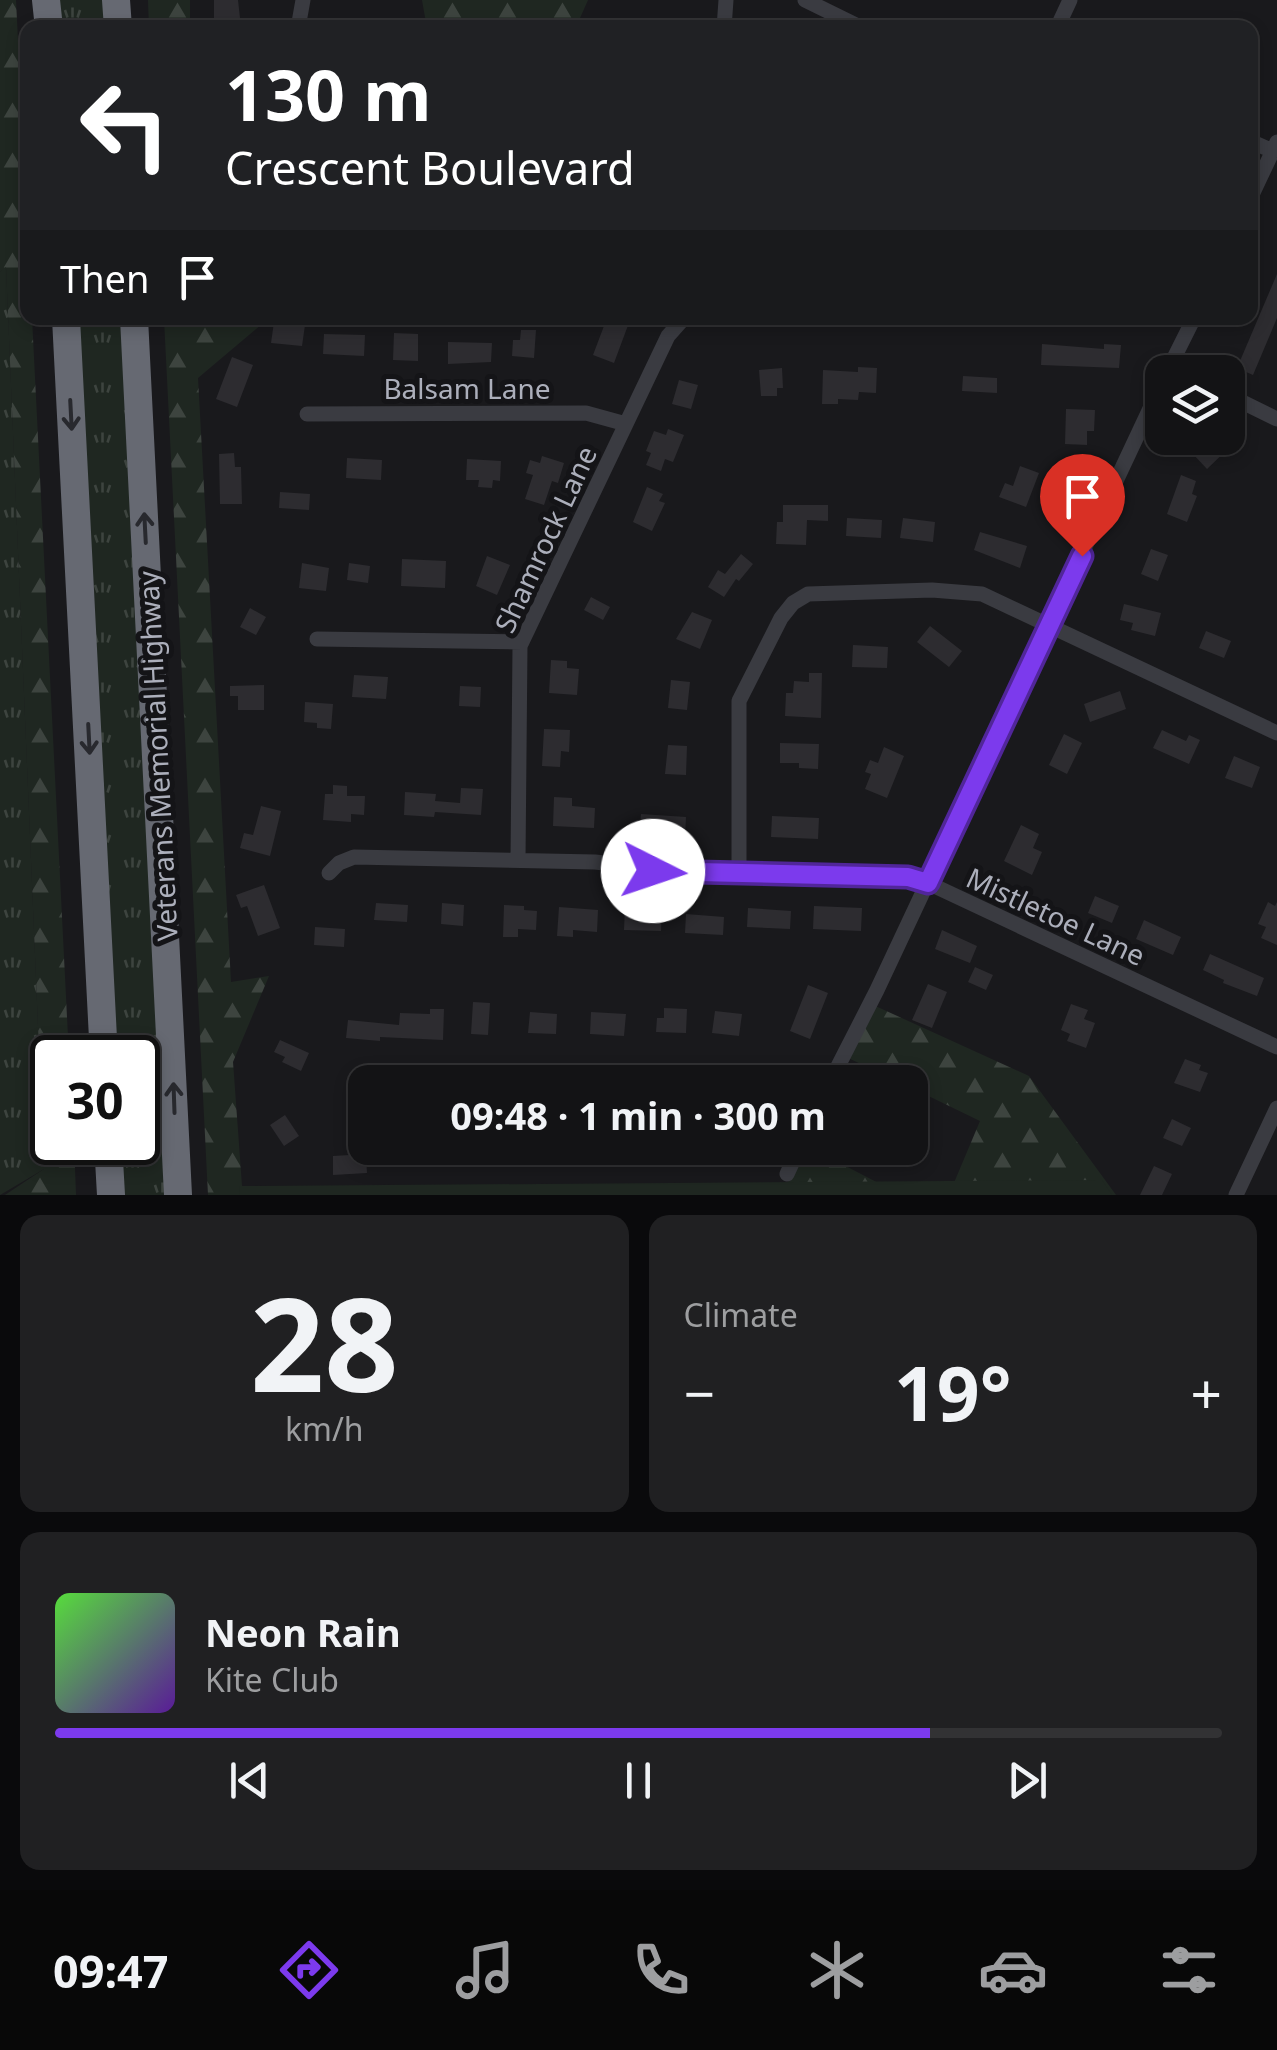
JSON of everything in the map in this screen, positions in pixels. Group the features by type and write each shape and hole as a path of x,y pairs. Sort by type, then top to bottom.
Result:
{"highway":[{"path":"66,325 103,1035"},
{"name":"Veterans Memorial Highway","path":"134,325 178,1195"},
{"path":"109,1165 111,1195"}],"street":[{"path":"804,0 845,20"},
{"path":"1258,182 1275,147"},
{"name":"Shamrock Lane","path":"518,860 518,659 522,642 668,336 678,325"},
{"path":"1178,355 1191,325"},
{"path":"1245,403 1277,419"},
{"name":"Balsam Lane","path":"307,414 586,413 626,424"},
{"path":"837,1065 1145,426"},
{"path":"739,875 739,702 781,618 793,603 819,592 972,592 1277,733"},
{"path":"318,640 522,642"},
{"name":"Mistletoe Lane","path":"329,873 339,863 354,857 595,862 653,871 739,875 908,877 1277,1047"},
{"path":"1236,1195 1277,1108"},
{"path":"787,1174 791,1165"}],"green space":[{"path":"0,0 16,0 20,325 32,325 68,1035 38,1035 6,267 0,272"},
{"path":"58,0 108,0 109,20 59,20"},
{"path":"148,0 190,0 190,20 149,20"},
{"path":"422,0 588,0 579,20 426,20"},
{"path":"6,266 38,1035 30,1035 30,1165 44,1165 44,1169 0,1195 0,272"},
{"path":"75,325 126,325 170,1195 120,1195 118,1165 160,1165 160,1035 112,1035"},
{"path":"164,325 261,325 198,378 231,982 269,976 233,1062 242,1186 269,1195 208,1195"},
{"path":"871,1004 1029,1076 1116,1195 384,1195 785,1190 795,1165 844,1165 884,1186 951,1190 980,1121 928,1096 928,1065 863,1065 846,1057"},
{"path":"44,1165 75,1165 76,1195 5,1195 44,1169"},
{"path":"1102,1180 1112,1195 240,1195 239,1186"}],"building":[{"path":"214,0 238,0 240,18 214,20"},
{"path":"1277,274 1277,318 1253,375 1245,372 1243,355"},
{"path":"274,325 305,325 302,346 271,343"},
{"path":"604,325 628,325 614,363 593,355"},
{"path":"521,330 536,330 534,358 512,356 513,340 520,340"},
{"path":"394,333 418,334 418,361 393,360"},
{"path":"324,334 365,335 364,356 323,354"},
{"path":"448,342 492,343 491,362 448,364"},
{"path":"1042,344 1104,349 1104,344 1121,345 1119,368 1041,365"},
{"path":"232,357 253,365 237,407 216,399"},
{"path":"858,367 877,368 876,393 859,392 858,400 838,399 838,404 822,404 823,370 858,372"},
{"path":"782,368 783,388 777,388 777,396 761,396 759,370"},
{"path":"963,376 997,378 997,393 962,391"},
{"path":"679,380 698,385 691,409 672,404"},
{"path":"1066,409 1095,410 1094,431 1087,431 1087,445 1065,444"},
{"path":"668,429 684,435 673,462 665,459 661,471 646,465 651,453 646,451 654,431 666,435"},
{"path":"234,453 235,467 241,467 242,504 220,504 219,454"},
{"path":"1194,455 1222,455 1207,469"},
{"path":"542,456 564,463 558,483 552,481 544,505 525,499 533,475 526,473 530,460 540,463"},
{"path":"347,458 382,460 381,480 346,478"},
{"path":"467,459 501,461 500,481 493,480 492,488 478,487 479,480 466,480"},
{"path":"1020,466 1039,473 1026,507 999,497 1005,483 1013,486"},
{"path":"1181,475 1196,481 1192,494 1197,496 1187,522 1167,514"},
{"path":"647,487 663,494 659,501 665,503 652,531 633,522"},
{"path":"280,492 310,494 309,510 279,508"},
{"path":"783,505 828,505 828,521 807,520 806,545 776,544 777,522 783,522"},
{"path":"847,518 882,520 881,538 846,536"},
{"path":"903,518 935,522 933,542 900,538"},
{"path":"980,532 1027,546 1020,568 974,550"},
{"path":"1151,549 1168,555 1158,581 1141,574"},
{"path":"741,554 753,564 724,597 708,587 718,570 725,574"},
{"path":"487,556 510,565 497,595 476,586"},
{"path":"402,559 446,561 445,588 401,586"},
{"path":"302,563 329,568 326,591 299,588"},
{"path":"349,563 370,566 368,583 347,580"},
{"path":"591,597 610,607 603,620 584,610"},
{"path":"1124,604 1161,613 1155,636 1131,630 1133,623 1120,620"},
{"path":"250,608 266,617 256,635 240,627"},
{"path":"692,612 712,620 700,649 676,639"},
{"path":"930,626 962,651 949,667 917,642"},
{"path":"1206,631 1231,641 1224,658 1199,648"},
{"path":"853,645 888,647 887,668 852,667"},
{"path":"551,660 567,661 567,668 579,669 577,695 549,693"},
{"path":"809,673 822,673 821,718 785,716 786,693 793,693 794,681 809,682"},
{"path":"354,675 388,677 386,699 352,697"},
{"path":"671,680 690,682 687,710 668,708"},
{"path":"264,685 264,710 238,710 238,696 230,696 230,686"},
{"path":"460,686 481,687 480,707 459,706"},
{"path":"1120,691 1126,709 1090,722 1084,704"},
{"path":"305,702 333,704 331,729 304,722"},
{"path":"544,729 570,730 569,752 561,751 560,767 542,766"},
{"path":"1162,730 1186,741 1189,735 1200,740 1189,764 1153,748"},
{"path":"1064,734 1082,743 1067,774 1049,765"},
{"path":"780,743 819,744 818,769 780,763"},
{"path":"668,745 687,746 686,775 665,774"},
{"path":"884,747 904,756 887,798 865,789 871,774 865,772 870,760 878,763"},
{"path":"1234,756 1260,767 1252,788 1225,778"},
{"path":"333,785 347,786 347,796 365,796 364,815 351,814 351,822 323,820 325,794 333,794"},
{"path":"461,788 483,789 481,815 404,815 405,792 436,794 435,801 460,803"},
{"path":"554,797 572,798 572,806 595,808 594,828 553,826"},
{"path":"261,806 281,811 270,856 240,848 244,833 253,835"},
{"path":"641,814 686,817 685,838 639,834"},
{"path":"772,816 819,818 818,839 771,837"},
{"path":"1021,825 1039,834 1033,848 1042,852 1032,875 1004,861"},
{"path":"264,885 280,928 258,936 247,906 241,908 236,895"},
{"path":"1095,896 1119,906 1112,923 1088,913"},
{"path":"1268,902 1275,906 1277,902 1277,945 1261,938 1266,927 1258,924"},
{"path":"376,903 408,905 407,922 374,920"},
{"path":"442,903 464,905 463,926 441,924"},
{"path":"504,905 537,911 536,930 518,929 518,937 503,937"},
{"path":"814,906 862,908 861,931 813,929"},
{"path":"559,907 598,910 597,932 573,930 573,937 557,936"},
{"path":"625,907 662,909 661,931 624,930"},
{"path":"748,908 791,911 790,929 747,927"},
{"path":"686,914 724,917 723,935 685,933"},
{"path":"1144,920 1181,937 1173,955 1136,939"},
{"path":"315,927 345,929 344,947 314,945"},
{"path":"942,930 977,946 970,963 935,949"},
{"path":"1210,954 1264,978 1257,996 1223,983 1224,980 1203,970"},
{"path":"975,967 993,975 986,990 968,982"},
{"path":"928,984 947,992 932,1028 912,1020"},
{"path":"808,985 828,993 810,1039 790,1031"},
{"path":"473,1002 490,1003 488,1035 471,1034"},
{"path":"1071,1004 1088,1010 1084,1019 1095,1023 1086,1048 1067,1041 1070,1034 1061,1030"},
{"path":"664,1008 687,1009 686,1033 656,1032 657,1018 664,1018"},
{"path":"430,1009 444,1009 443,1040 346,1038 348,1020 399,1025 400,1013 430,1014"},
{"path":"715,1011 742,1014 739,1036 712,1033"},
{"path":"530,1012 557,1014 556,1034 528,1033"},
{"path":"591,1012 626,1014 624,1036 590,1034"},
{"path":"280,1040 309,1053 301,1071 282,1062 285,1057 274,1052"},
{"path":"1185,1059 1201,1065 1199,1070 1208,1073 1200,1092 1174,1083"},
{"path":"285,1115 299,1136 284,1146 270,1125"},
{"path":"1172,1119 1191,1128 1182,1146 1163,1138"},
{"path":"348,1155 348,1165 367,1165 367,1173 333,1175 333,1156"},
{"path":"1154,1166 1172,1174 1162,1195 1140,1195"}],"route":[{"path":"653,871 908,877 928,883 1082,556"}]}
